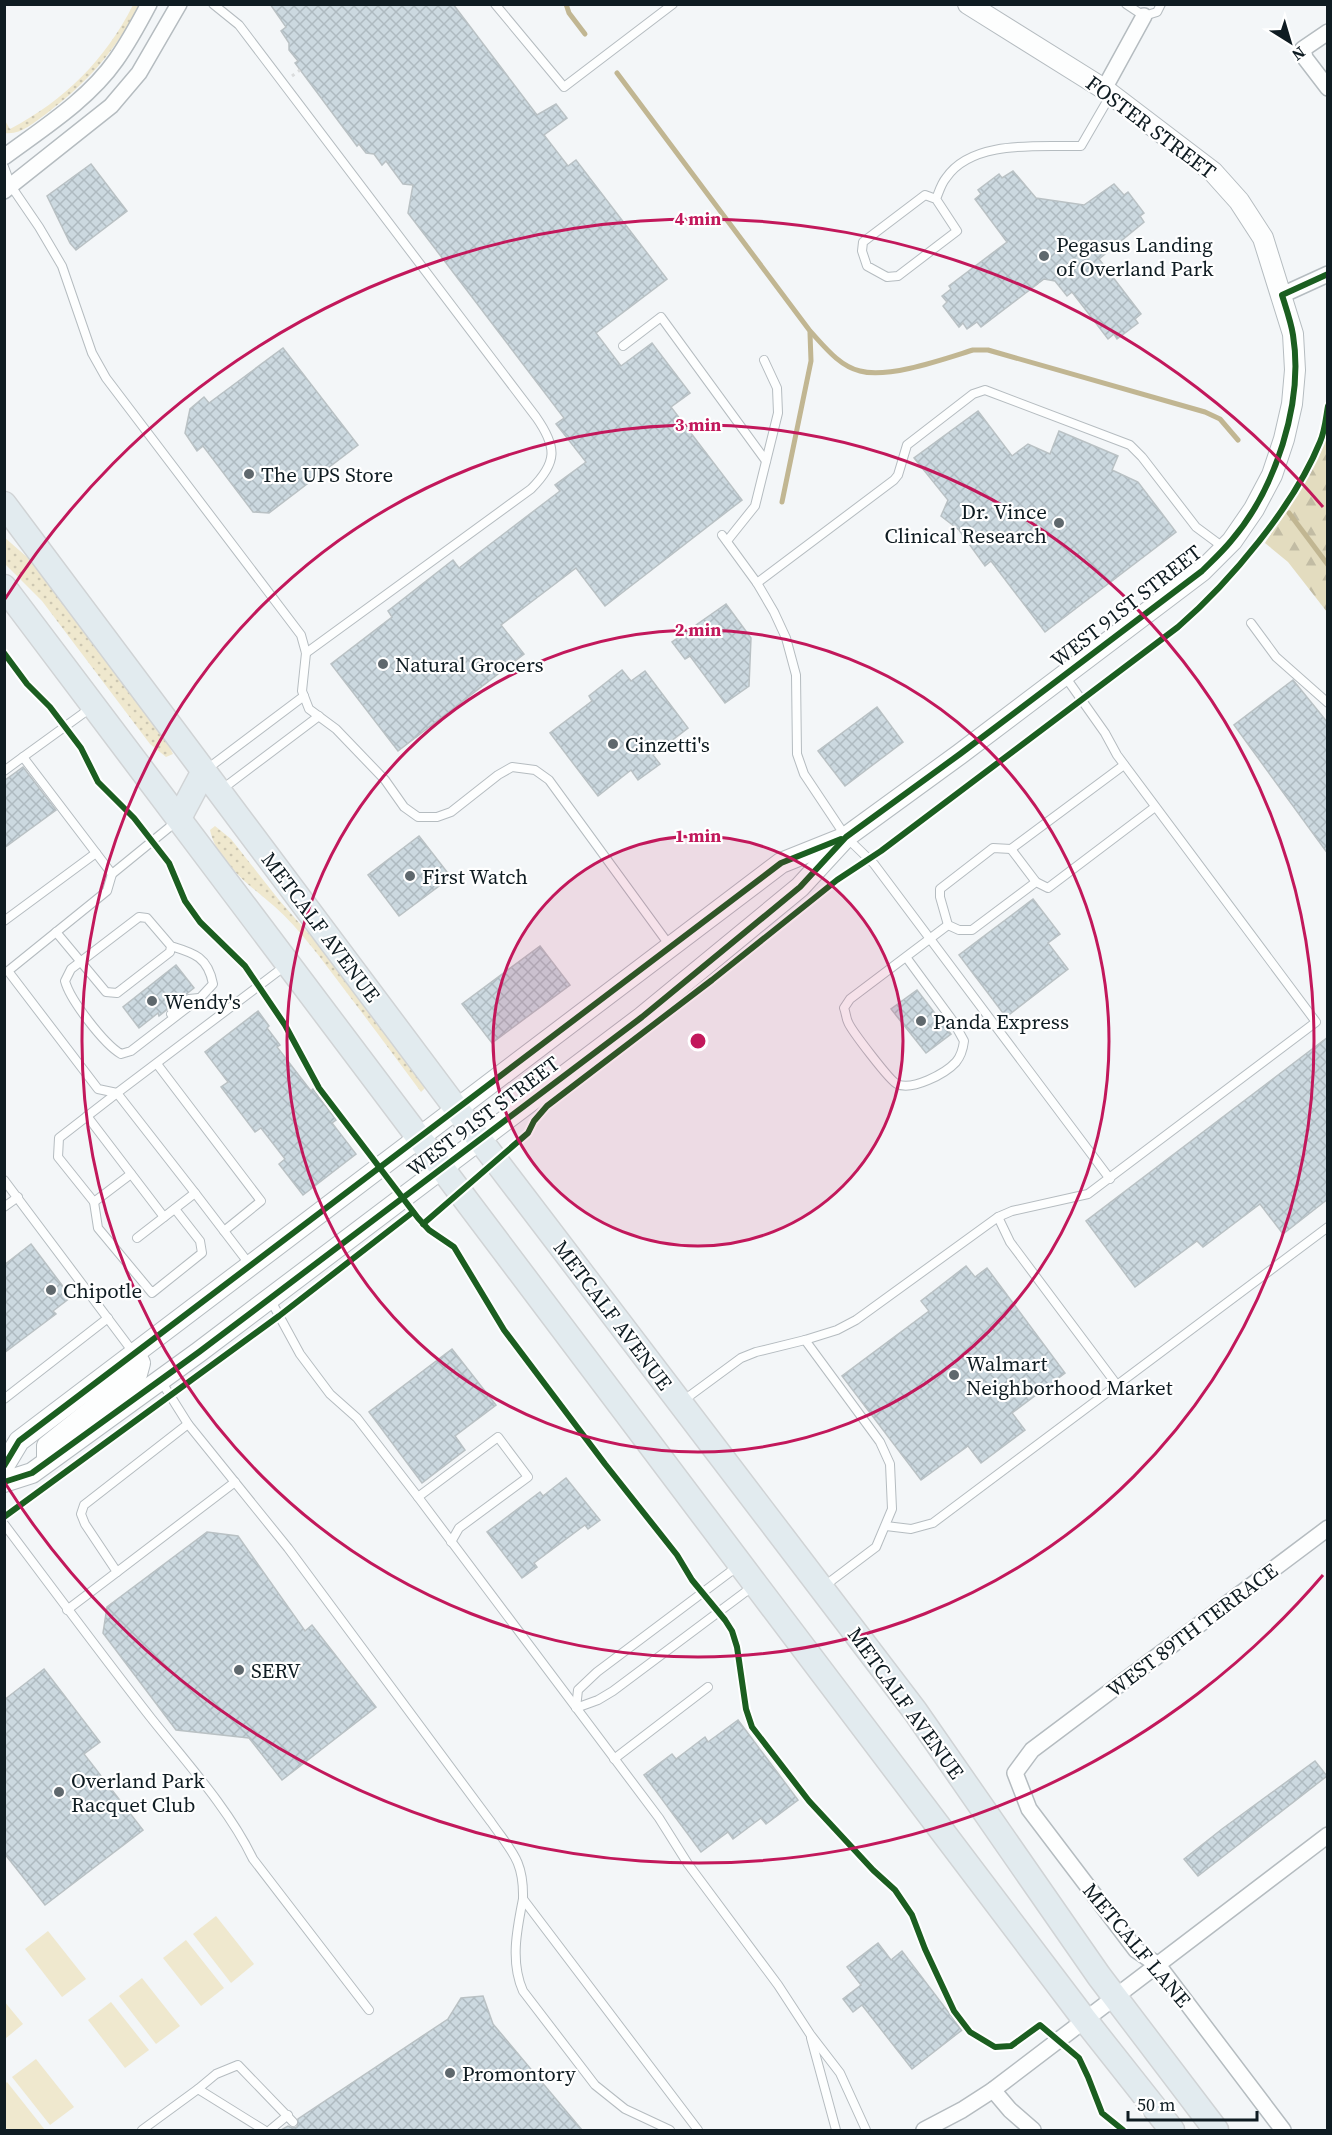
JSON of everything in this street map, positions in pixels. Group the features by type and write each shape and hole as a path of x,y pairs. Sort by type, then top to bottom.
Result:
{"main road":[{"name":"METCALF AVENUE","path":"4,504 480,1140 915,1711 1115,1998 1216,2130"},
{"path":"4,587 1085,2020 1172,2130"},
{"path":"179,818 204,771"},
{"path":"179,818 220,791"}],"street":[{"path":"4,157 62,115 89,90 115,61 149,4"},
{"path":"8,188 111,106 139,73 180,4"},
{"name":"FOSTER STREET","path":"968,4 1108,91 1213,172 1239,201 1263,238 1282,295"},
{"path":"1108,91 1144,16"},
{"path":"1328,32 1303,49 1305,58 1328,88"},
{"path":"1282,295 1328,274"},
{"name":"WEST 91ST STREET","path":"4,1482 32,1473 160,1380 642,1017 800,887 846,837 1202,571 1224,548 1254,509 1272,475 1284,439 1292,404 1295,370 1293,334 1282,295"},
{"name":"WEST 91ST STREET","path":"4,1466 19,1441 781,863 846,837"},
{"path":"160,1380 149,1358 209,1311 220,1287"},
{"path":"47,1462 47,1446 137,1374 140,1363 134,1353"},
{"name":"WEST 89TH TERRACE","path":"1057,1732 1328,1528"},
{"name":"METCALF LANE","path":"1057,1732 1032,1750 1015,1773 1029,1809 1136,1950 1158,1965 1282,2130"},
{"path":"924,2130 993,2090 1328,1835"},
{"path":"993,2090 1010,2110 1033,2130"}],"lane":[{"path":"213,4 239,25 536,417 549,435 551,448 551,463 544,476 531,489 306,653"},
{"path":"495,4 564,87 673,4"},
{"path":"1126,4 1144,16 1157,12 1161,4"},
{"path":"936,199 945,178 959,164 981,152 1013,147 1081,146 1108,91"},
{"path":"4,168 8,188 39,227 62,266 92,353 106,378 301,635 306,653 302,691 309,709 336,729 385,780 404,807 418,817 437,817 451,812 498,775 512,767 535,770 549,780 671,947"},
{"path":"925,195 936,199 957,231 898,276 887,277 867,266 862,251 863,242 925,195"},
{"path":"623,345 661,317 766,461"},
{"path":"764,360 777,388 778,412 755,507 724,538 757,583 786,638 796,675 797,754 804,774 846,837 874,864 1110,1179"},
{"path":"757,583 894,480 898,476 907,445 973,394 984,390 1130,445 1142,457 1196,527 1224,548"},
{"path":"1251,623 1276,657 1328,703"},
{"path":"680,1403 741,1358 837,1330 856,1320 998,1217 1012,1211 1088,1194 1316,1022 1124,765 1090,710 1064,675"},
{"path":"204,771 304,696"},
{"path":"4,771 94,705"},
{"path":"220,791 319,716"},
{"path":"23,758 112,874"},
{"path":"1036,882 972,930 959,930 948,924 940,897 940,888 993,848 1011,849 1124,765"},
{"path":"1011,849 1036,882 1048,888 1155,807"},
{"path":"179,818 112,874 107,891 6,973 98,1089 117,1093 250,1265"},
{"path":"4,921 96,853"},
{"path":"139,917 147,918 171,946 194,953 205,962 213,984 201,997 131,1051 121,1054 112,1049 68,991 65,981 71,969 139,917"},
{"path":"906,957 961,1032 964,1041 960,1056 954,1064 931,1079 904,1087 894,1083 848,1024 844,1008 850,999 948,924"},
{"path":"56,932 106,992 117,993 170,952 171,946"},
{"path":"174,1209 200,1241 202,1253 152,1293 98,1228 94,1202 58,1157 59,1138 207,1023 289,964"},
{"path":"157,1064 261,1201 225,1231"},
{"path":"87,1116 164,1217"},
{"path":"94,1202 131,1174"},
{"path":"4,1180 134,1353"},
{"path":"137,1238 195,1192"},
{"path":"4,1207 18,1197"},
{"path":"998,1217 1010,1242 1117,1384"},
{"path":"886,1526 911,1529 933,1523 1328,1227"},
{"path":"270,1298 300,1354 330,1394 357,1418 659,1818 688,1864 840,2073 866,2130"},
{"path":"4,1399 108,1318"},
{"path":"805,1340 879,1442 890,1464 892,1509 876,1547 822,1588"},
{"path":"160,1380 188,1424 288,1548 519,1862 523,1899 515,1959 517,1977 524,1991 595,2085 625,2109 670,2130"},
{"path":"117,1572 85,1524 81,1514 84,1505 188,1424"},
{"path":"418,1497 498,1437 528,1477 459,1528 452,1542"},
{"path":"67,1610 235,1482"},
{"path":"4,1524 67,1610 201,1782 244,1840 253,1859 369,2010"},
{"path":"576,1708 578,1690 597,1672 741,1564"},
{"path":"576,1708 598,1700 613,1691 756,1584"},
{"path":"614,1759 708,1687"},
{"path":"523,1899 698,2130"},
{"path":"810,2034 836,2130"},
{"path":"142,2130 216,2074 238,2065 291,2119 270,2130"},
{"path":"198,2089 264,2130"}],"shaded area":[{"path":"133,5 140,5 120,37 99,65 75,90 32,124 16,132 5,133 4,119 10,129 30,118 66,92 82,77 110,44"},
{"path":"4,537 35,564 164,736 173,754 166,757 150,744 42,601 5,564"},
{"path":"215,826 231,839 279,900 345,975 427,1086 421,1092 302,935 284,915 227,863 214,842 210,830"},
{"path":"216,1916 254,1964 231,1983 193,1934"},
{"path":"48,1931 86,1979 62,1997 25,1949"},
{"path":"186,1940 224,1988 201,2006 163,1958"},
{"path":"142,1978 180,2026 156,2044 119,1996"},
{"path":"4,2001 23,2024 5,2039 4,2039"},
{"path":"111,2002 149,2050 125,2068 88,2020"},
{"path":"36,2059 74,2107 50,2125 12,2077"},
{"path":"7,2082 45,2130 8,2130 5,2127 5,2084"}],"green space":[{"path":"1327,435 1327,612 1288,562 1265,543 1301,486"}],"building":[{"path":"270,4 453,4 537,115 556,104 567,118 544,135 568,166 576,160 667,279 596,333 621,366 652,343 690,393 671,407 742,500 605,606 576,568 501,625 524,654 398,751 331,664 392,617 388,611 453,560 459,568 560,491 555,485 586,462 556,424 564,418 408,213 413,185 403,184 386,161 382,165 374,154 366,153 359,144 357,146 295,63 298,61 289,50 289,43 281,31 286,27"},
{"path":"91,164 127,211 76,250 70,243 47,196"},
{"name":"Pegasus Landing of Overland Park","path":"1013,171 1036,198 1084,205 1114,184 1124,195 1128,192 1144,213 1140,216 1144,222 1099,259 1141,314 1135,319 1138,323 1117,339 1114,334 1108,339 1072,292 1067,296 1055,281 1044,279 981,327 977,322 967,329 963,323 959,327 943,306 947,302 942,296 951,289 949,286 1007,242 975,199 981,194 978,190 999,174 1002,178"},
{"path":"283,348 358,445 269,513 253,512 203,446 197,451 185,433 190,409 204,397 209,403"},
{"name":"Dr. Vince Clinical Research","path":"978,411 1012,456 1028,444 1050,454 1059,431 1118,456 1112,470 1138,482 1176,532 1045,632 991,561 985,566 959,530 941,516 948,500 914,458"},
{"path":"726,604 751,638 749,686 725,703 690,656 685,659 672,642"},
{"name":"Cinzetti's","path":"622,670 631,681 645,671 688,728 653,755 660,764 638,780 631,770 598,796 550,733 592,701 589,696"},
{"path":"1293,680 1328,723 1328,854 1234,725"},
{"path":"877,707 903,742 845,786 818,751"},
{"path":"23,767 56,810 4,848 4,781"},
{"name":"First Watch","path":"419,836 451,877 399,916 368,875"},
{"path":"1033,899 1060,934 1048,943 1068,969 1006,1017 959,955"},
{"path":"540,946 570,985 492,1043 462,1004"},
{"name":"Wendy's","path":"176,965 194,988 159,1016 158,1013 139,1028 123,1007"},
{"name":"Panda Express","path":"917,990 951,1034 926,1053 891,1009"},
{"path":"258,1011 280,1045 277,1047 336,1120 332,1123 356,1154 303,1195 279,1164 285,1159 261,1128 255,1132 221,1087 228,1082 205,1052"},
{"path":"1328,1037 1328,1199 1283,1234 1260,1204 1203,1247 1197,1241 1135,1287 1086,1221"},
{"path":"31,1244 71,1297 53,1311 56,1314 4,1353 4,1265"},
{"name":"Walmart Neighborhood Market","path":"966,1266 975,1277 987,1268 1065,1373 1012,1413 1025,1430 981,1463 968,1446 921,1480 842,1376 929,1311 921,1301"},
{"path":"452,1349 496,1405 455,1436 465,1450 422,1483 369,1412"},
{"path":"566,1478 600,1520 588,1529 585,1525 534,1563 537,1567 522,1578 487,1532 540,1492 543,1496"},
{"name":"SERV","path":"207,1532 238,1536 305,1631 312,1625 376,1707 282,1780 249,1738 176,1730 103,1633 107,1607"},
{"name":"Overland Park Racquet Club","path":"44,1669 100,1742 84,1754 143,1830 45,1905 4,1853 4,1700"},
{"path":"738,1720 798,1800 766,1824 761,1818 733,1839 728,1832 701,1852 644,1775 672,1754 676,1759 705,1737 708,1742"},
{"path":"1315,1761 1327,1776 1198,1876 1184,1859"},
{"path":"878,1943 891,1960 902,1951 962,2030 912,2069 862,2005 853,2012 843,1999 861,1985 847,1967"},
{"name":"Promontory","path":"483,1996 493,2024 582,2130 281,2130 288,2126 297,2127 298,2119 448,2019 461,1998"}],"waterway":[{"path":"566,4 569,13 585,34"},
{"path":"617,73 810,331 832,355 845,365 860,371 885,372 916,367 973,350 988,350 1205,412 1220,419 1238,440"},
{"path":"782,502 811,361 810,333"},
{"path":"1289,513 1328,565"}],"cycle path":[{"path":"4,1482 32,1473 199,1352 642,1017 800,887 846,837 1202,571 1228,545 1247,520 1261,497 1283,444 1290,417 1295,361 1292,330 1282,295 1328,274"},
{"path":"423,1224 528,1133 534,1121 547,1106 712,980 837,880 881,851 1178,627 1198,609 1259,542 1294,492 1320,442 1328,406"},
{"path":"4,653 81,748 98,782 134,818 169,863 185,901 200,922 245,966 285,1025 319,1088 418,1218 429,1230 454,1247 504,1330 677,1555 692,1580 725,1620 732,1631 737,1647 746,1709 752,1727 809,1801 873,1870 895,1890 912,1915 954,2011 970,2032 995,2047 1011,2046 1040,2025 1079,2058 1102,2113 1123,2130"},
{"path":"4,1466 19,1441 781,863 841,839"},
{"path":"4,1517 279,1316 413,1212"}],"place":[{"name":"Pegasus Landing of Overland Park","path":"1044,256"},
{"name":"The UPS Store","path":"249,474"},
{"name":"Dr. Vince Clinical Research","path":"1059,523"},
{"name":"Natural Grocers","path":"383,664"},
{"name":"Cinzetti's","path":"613,744"},
{"name":"First Watch","path":"410,876"},
{"name":"Wendy's","path":"152,1001"},
{"name":"Panda Express","path":"921,1021"},
{"name":"Chipotle","path":"51,1290"},
{"name":"Walmart Neighborhood Market","path":"954,1375"},
{"name":"SERV","path":"239,1670"},
{"name":"Overland Park Racquet Club","path":"59,1792"},
{"name":"Promontory","path":"450,2073"}]}
